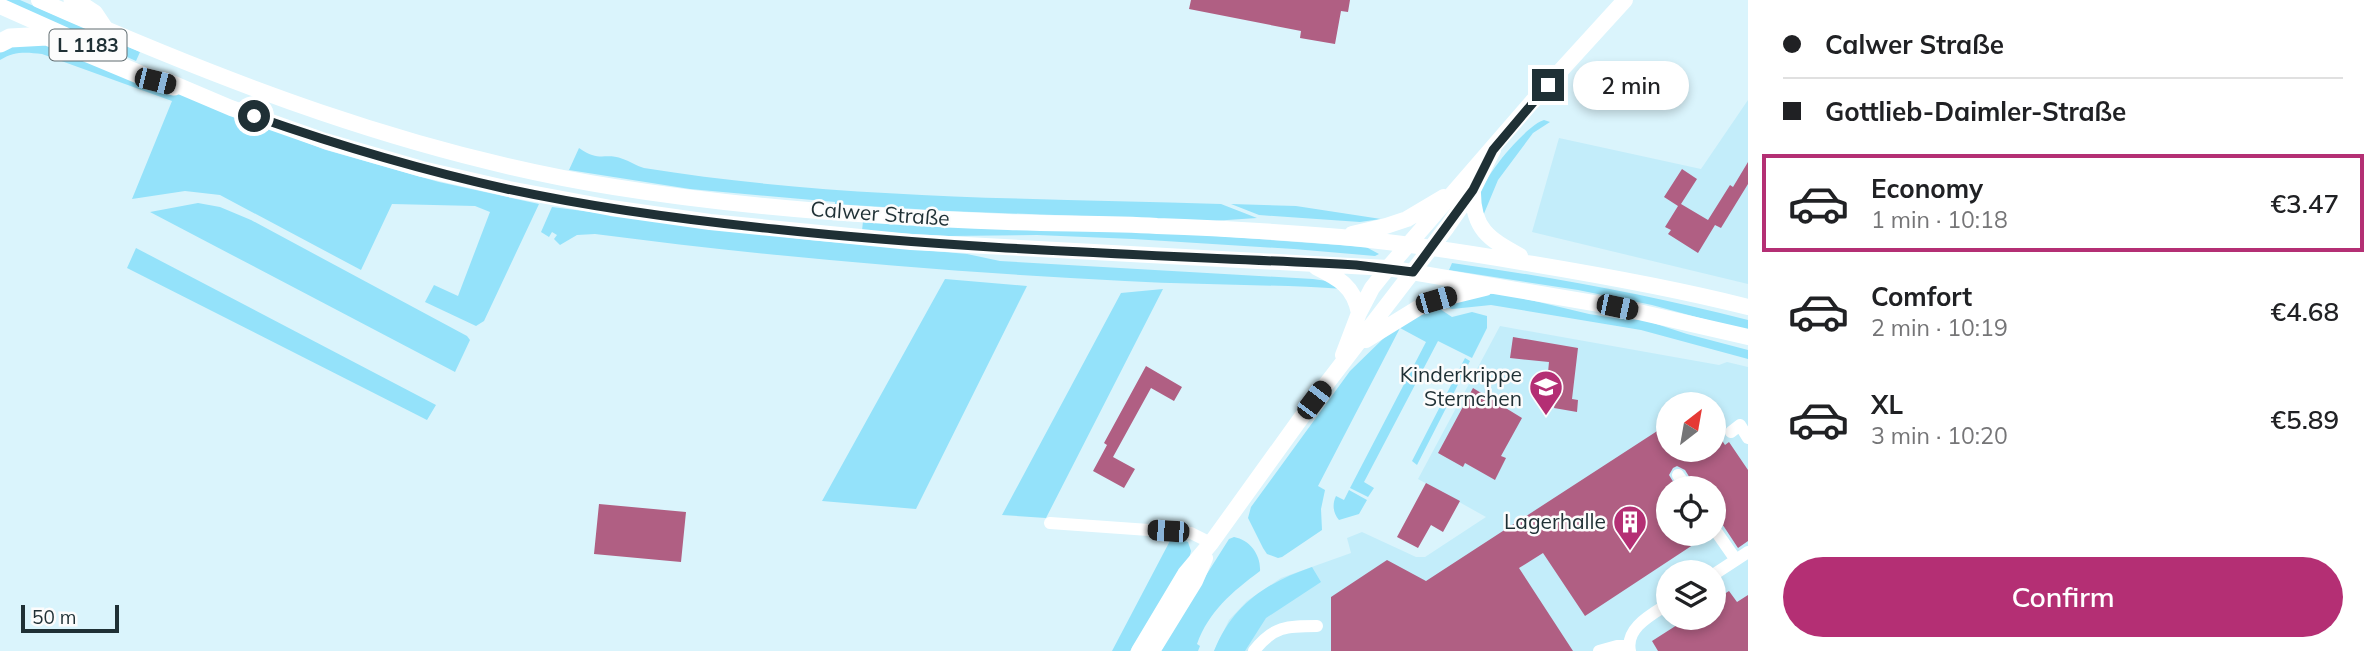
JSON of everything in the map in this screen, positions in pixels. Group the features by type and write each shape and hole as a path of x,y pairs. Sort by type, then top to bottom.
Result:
{"highway":[{"path":"73,0 94,14 104,29"},
{"path":"0,43 10,38 47,36 155,81 174,86"}],"main road":[{"name":"Calwer Straße","path":"39,0 245,86 333,117 462,156 515,169 614,187 714,201 848,213 1007,222 1154,225 1409,243 1626,279 1748,307"},
{"path":"1336,370 1372,288 1532,102 1625,0"},
{"name":"Calwer Straße","path":"0,6 156,75 174,86 326,141 509,189 611,208 710,222 911,242 1388,268 1617,307 1748,337"},
{"path":"1139,651 1185,574 1211,543 1336,370 1433,247 1473,190 1493,150"},
{"path":"1342,237 1408,219 1455,190"},
{"path":"1473,190 1478,222 1484,233 1492,241 1535,264"},
{"path":"1308,263 1341,279 1357,300 1359,313"},
{"path":"1358,345 1418,308 1446,297 1498,285"},
{"path":"1153,651 1195,581 1211,543"}],"street":[{"path":"1731,432 1740,425 1748,438"},
{"path":"1050,523 1191,533 1211,543"},
{"path":"1726,541 1748,569"},
{"path":"1726,567 1741,557"},
{"path":"1600,651 1617,646 1629,649 1630,635 1642,621 1656,612"},
{"path":"1254,651 1264,638 1285,626 1317,626"}],"shaded area":[{"path":"0,0 20,0 140,52 136,61"},
{"path":"43,42 326,150 439,182 539,204 484,321 476,326 425,302 434,285 458,296 490,212 475,206 392,204 361,270 220,195 185,191 132,199 172,101 42,54 20,53 0,60 0,51 17,44"},
{"path":"1748,100 1748,284 1532,232 1559,138 1701,169"},
{"path":"1544,120 1550,122 1533,133 1498,180 1483,216 1479,199 1495,167 1526,132"},
{"path":"579,148 592,155 617,157 644,168 788,186 1004,198 1221,204 1257,218 1212,221 835,204 690,189 569,170"},
{"path":"198,203 220,207 251,220 467,336 470,340 455,372 150,212"},
{"path":"1231,204 1296,206 1381,219 1360,222 1259,215"},
{"path":"552,207 809,240 967,254 1000,261 1313,279 1327,281 1343,289 992,273 793,257 595,234 577,235 560,245 554,239 557,235 552,232 549,237 541,232"},
{"path":"863,221 1190,234 1366,247 1379,254 1375,256 1133,239 1037,235 949,236 862,231"},
{"path":"136,248 436,405 427,420 127,268"},
{"path":"1452,263 1601,287 1711,311 1748,320 1748,331 1652,305 1578,290 1449,270"},
{"path":"945,279 1027,286 916,509 822,501"},
{"path":"1163,289 1046,518 1002,515 1121,293"},
{"path":"1482,294 1505,294 1589,314 1644,320 1748,350 1748,359 1641,330 1491,305 1452,309 1443,306"},
{"path":"1434,305 1452,317 1472,312 1487,316 1487,328 1472,358 1438,341 1364,482 1374,488 1368,497 1350,488 1426,342 1400,328 1318,486 1325,490 1321,509 1322,530 1282,557 1267,554 1248,518 1251,507 1350,371 1389,333"},
{"path":"1500,326 1719,365 1727,362 1748,367 1748,651 1214,651 1229,620 1247,601 1281,578 1351,553 1347,538 1362,532 1416,557 1425,557 1486,517 1418,479"},
{"path":"1465,358 1470,361 1417,465 1412,461"},
{"path":"1349,490 1367,500 1359,514 1339,520 1334,511 1336,496 1344,500"},
{"path":"1172,537 1188,542 1191,551 1189,559 1130,651 1112,651"},
{"path":"1234,537 1245,541 1253,549 1259,559 1260,571 1215,612 1202,632 1197,644 1200,646 1198,651 1161,651 1229,539"},
{"path":"1312,567 1321,582 1266,618 1245,651 1214,651 1231,620 1253,597 1280,580"}],"building":[{"path":"1191,0 1350,0 1348,12 1341,11 1335,44 1300,38 1301,31 1189,9"},
{"path":"1748,162 1748,184 1721,228 1715,225 1698,253 1668,234 1671,230 1665,227 1678,206 1664,197 1682,169 1697,179 1681,204 1708,220"},
{"path":"1513,337 1578,348 1572,399 1578,400 1577,412 1554,408 1558,384 1547,383 1549,362 1510,358"},
{"path":"1146,366 1182,387 1174,401 1151,388 1113,457 1135,469 1124,488 1093,471 1107,445 1104,443"},
{"path":"1473,388 1522,418 1501,456 1506,458 1495,480 1465,463 1463,467 1438,453"},
{"path":"1656,432 1656,462 1726,462 1726,444 1729,442 1748,470 1748,541 1738,548 1726,530 1726,476 1689,476 1685,470 1677,466 1670,476 1656,476 1656,546 1691,546 1670,560 1656,560 1656,569 1585,616 1543,553 1519,568 1573,651 1331,651 1331,597 1387,560 1426,581"},
{"path":"1426,483 1460,501 1443,532 1431,525 1418,548 1397,537"},
{"path":"599,504 686,512 681,562 594,554"},
{"path":"1729,591 1737,602 1748,595 1748,651 1658,651 1652,641 1669,630 1726,630 1726,593"}],"place":[{"name":"Kinderkrippe Sternchen","path":"1546,417"},
{"name":"Lagerhalle","path":"1630,552"}],"route":[{"path":"254,116 326,141 422,169 611,208 710,222 980,247 1356,265 1413,272 1473,190 1493,150 1505,133 1548,85"}]}
